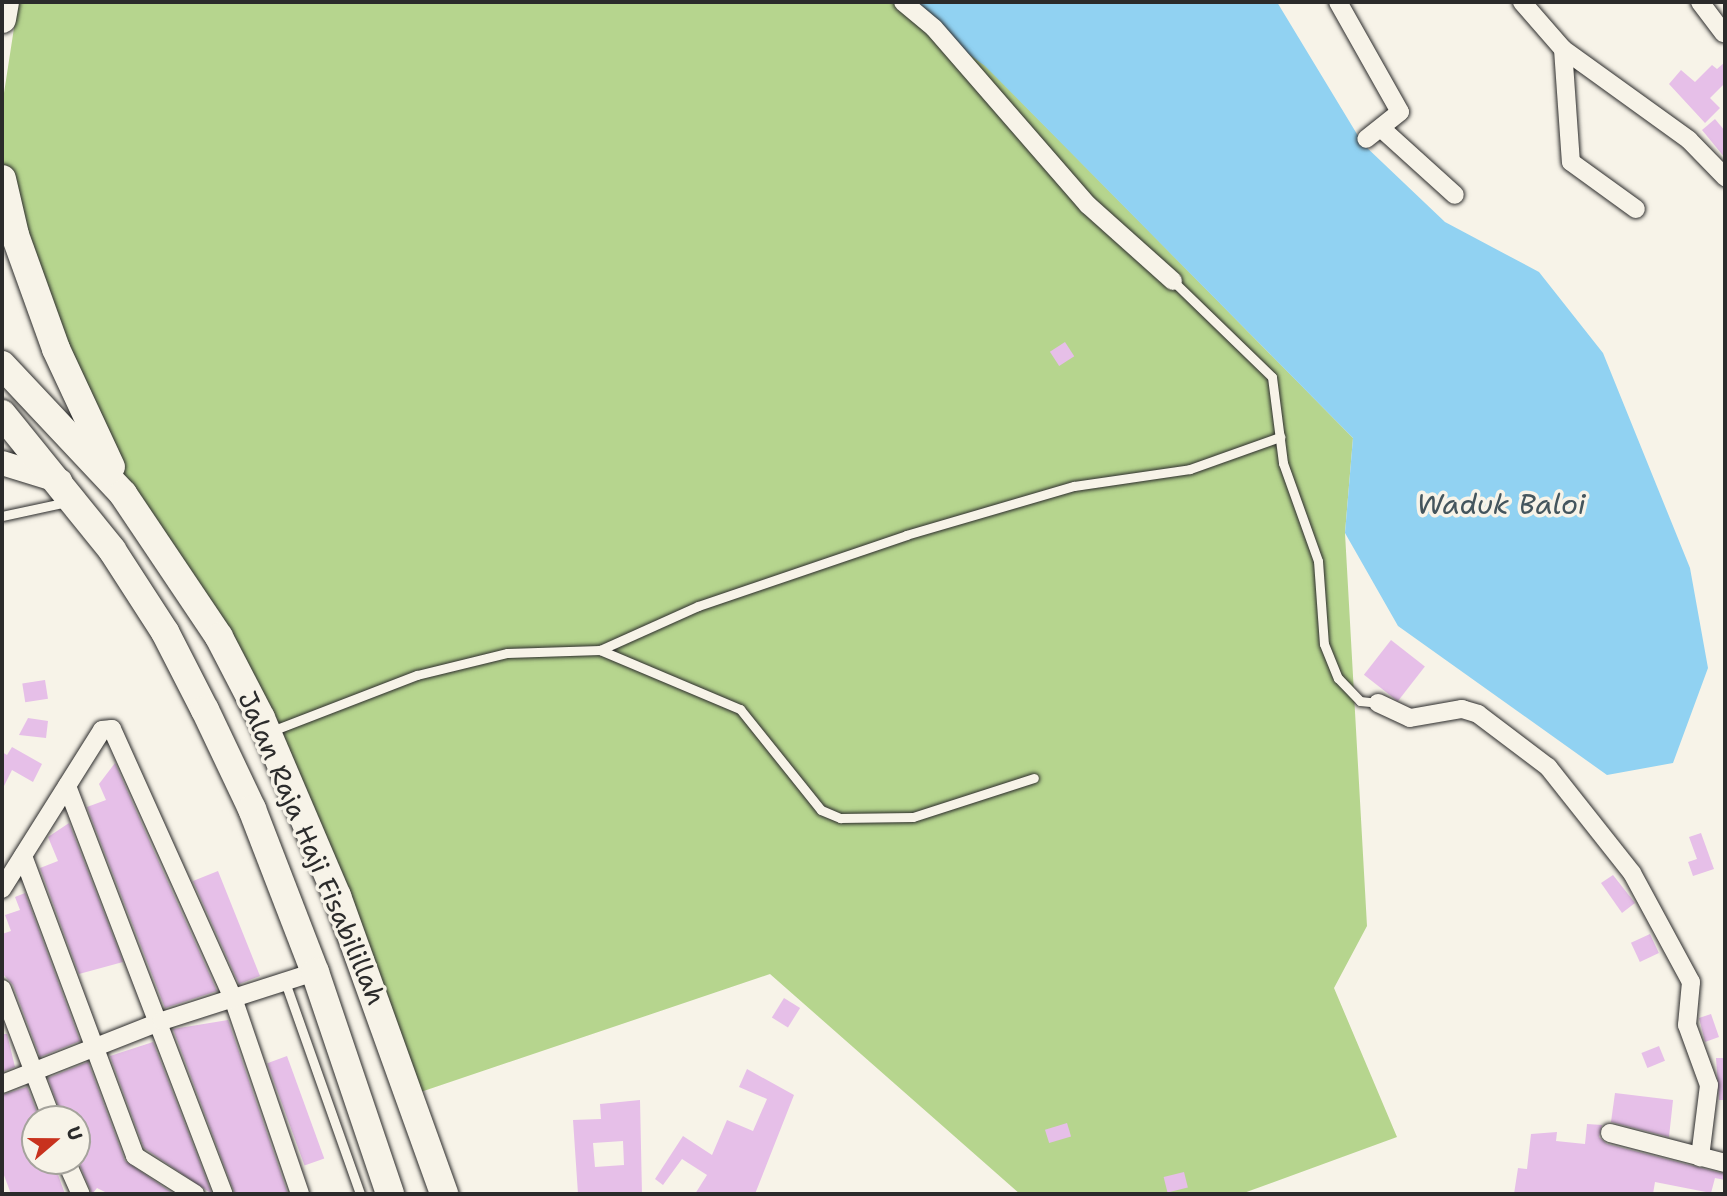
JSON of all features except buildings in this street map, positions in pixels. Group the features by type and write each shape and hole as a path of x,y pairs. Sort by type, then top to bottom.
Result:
{"main road":[{"path":"2,19 5,2"},
{"path":"2,179 15,235 56,349 123,494"},
{"name":"Jalan Raja Haji Fisabilillah","path":"2,365 123,494 192,593 268,733 366,969 444,1194"},
{"name":"Jalan Raja Haji Fisabilillah","path":"2,414 68,490 139,591 190,681 252,810 315,972 390,1194"}],"street":[{"path":"902,2 934,28 1087,205 1173,281"},
{"path":"1522,2 1563,48 1689,140 1724,174"},
{"path":"1700,2 1723,33"},
{"path":"1341,3 1398,107 1398,117 1374,134 1455,195"},
{"path":"1563,48 1571,162 1636,209"},
{"path":"2,463 68,490"},
{"path":"1378,703 1410,718 1462,709 1478,714 1548,767 1632,873 1690,982 1687,1025 1709,1085 1700,1157"},
{"path":"2,889 102,730 113,729 234,1001 300,1194"},
{"path":"67,786 162,1021 224,1194"},
{"path":"23,856 97,1046 135,1156 195,1194"},
{"path":"2,1084 162,1021 234,1001 315,972"},
{"path":"2,989 47,1105"},
{"path":"1610,1133 1725,1163"},
{"path":"72,1175 81,1194"}],"lane":[{"path":"1173,281 1272,377 1283,463 1318,561 1324,644 1338,678 1360,701 1378,703"},
{"path":"268,733 416,675 507,653 600,650 698,606 906,535 1074,486 1190,469 1280,437"},
{"path":"2,516 68,490"},
{"path":"600,650 740,709 821,810 840,818 913,817 1034,778"},
{"path":"285,982 360,1194"}],"green space":[{"path":"18,2 898,2 985,65 1353,438 1345,533 1367,926 1334,988 1397,1137 1241,1194 1020,1194 770,974 400,1099 285,795 194,609 79,427 23,299 2,173 2,106"}],"water":[{"name":"Waduk Baloi","path":"898,2 1277,2 1363,144 1445,222 1539,272 1603,353 1690,568 1708,668 1673,763 1607,775 1398,626 1345,533 1353,438 985,66"}]}
